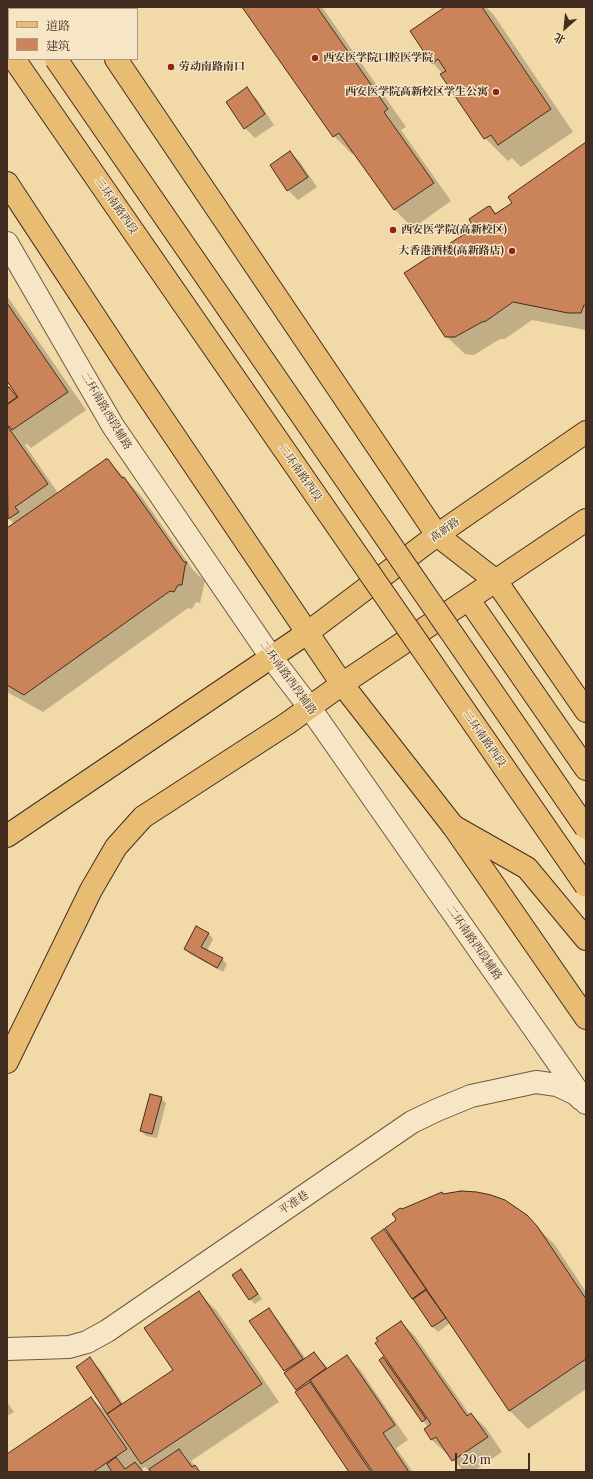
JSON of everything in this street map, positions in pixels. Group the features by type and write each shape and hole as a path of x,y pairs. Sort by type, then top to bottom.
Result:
{"main road":[{"name":"二环南路西段","path":"15,60 586,886"},
{"path":"57,60 586,828"},
{"path":"117,60 437,535 496,581 586,711"},
{"path":"7,183 134,376 342,684 453,826 586,1018"},
{"name":"高新路","path":"7,836 307,633 437,535 586,432"},
{"path":"7,1062 91,890 116,847 143,817 288,723 342,684 586,520"},
{"path":"469,600 586,769"},
{"path":"453,826 527,868 586,939"}],"street":[{"name":"二环南路西段辅路","path":"7,243 113,426 271,657 310,708 586,1104"},
{"name":"平准巷","path":"7,1349 69,1347 87,1342 107,1331 412,1122 437,1110 471,1096 536,1082 557,1085 576,1094 586,1104"}],"building":[{"name":"西安医学院口腔医学院","path":"242,7 317,7 388,109 384,112 434,183 394,210 339,133 333,137"},
{"name":"西安医学院高新校区学生公寓","path":"445,7 482,7 551,109 498,145 491,135 484,139 440,74 446,71 438,59 432,64 410,31"},
{"path":"247,87 265,114 244,129 226,102"},
{"name":"大香港酒楼(高新路店)","path":"586,142 586,306 584,305 581,313 568,313 513,302 486,321 455,337 445,337 404,273 472,229 473,227 469,219 487,207 490,206 495,214 512,203 508,197 509,196"},
{"path":"290,151 308,177 287,191 270,165"},
{"path":"7,303 68,392 12,430 9,426 7,427 7,405 18,397 7,381"},
{"path":"9,387 17,397 7,404 7,389"},
{"path":"8,427 48,484 15,507 19,512 8,519 7,428"},
{"path":"108,459 122,478 124,477 184,562 187,562 182,585 178,585 174,592 170,591 24,695 7,685 7,528"},
{"path":"196,926 209,933 201,947 223,958 217,968 184,949"},
{"path":"150,1094 162,1097 152,1134 140,1131"},
{"path":"461,1191 477,1192 505,1200 527,1215 537,1226 586,1299 586,1359 509,1411 385,1228 395,1221 396,1219 392,1214 400,1208 402,1209 442,1192 443,1194"},
{"path":"384,1229 426,1289 412,1299 371,1238"},
{"path":"241,1269 258,1294 249,1300 232,1275"},
{"path":"426,1290 446,1318 432,1327 413,1299"},
{"path":"199,1291 262,1384 141,1464 107,1414 173,1370 144,1328"},
{"path":"269,1308 303,1359 284,1371 249,1321"},
{"path":"401,1321 467,1416 471,1413 488,1437 452,1461 436,1437 431,1440 424,1429 431,1424 375,1343 378,1341 376,1338"},
{"path":"314,1352 326,1368 296,1390 284,1373"},
{"path":"347,1355 395,1425 383,1433 409,1472 373,1472 310,1380"},
{"path":"90,1357 121,1404 107,1414 76,1367"},
{"path":"383,1357 426,1419 422,1422 379,1360"},
{"path":"310,1382 371,1472 349,1472 295,1392"},
{"path":"91,1397 127,1449 93,1472 7,1472 7,1454"},
{"path":"179,1449 192,1467 195,1465 200,1472 151,1472 149,1469"},
{"path":"116,1457 125,1469 135,1462 143,1472 112,1472 107,1464"}],"place":[{"name":"西安医学院口腔医学院","path":"315,58"},
{"name":"劳动南路南口","path":"171,67"},
{"name":"西安医学院高新校区学生公寓","path":"496,92"},
{"name":"西安医学院(高新校区)","path":"393,230"},
{"name":"大香港酒楼(高新路店)","path":"512,251"}]}
